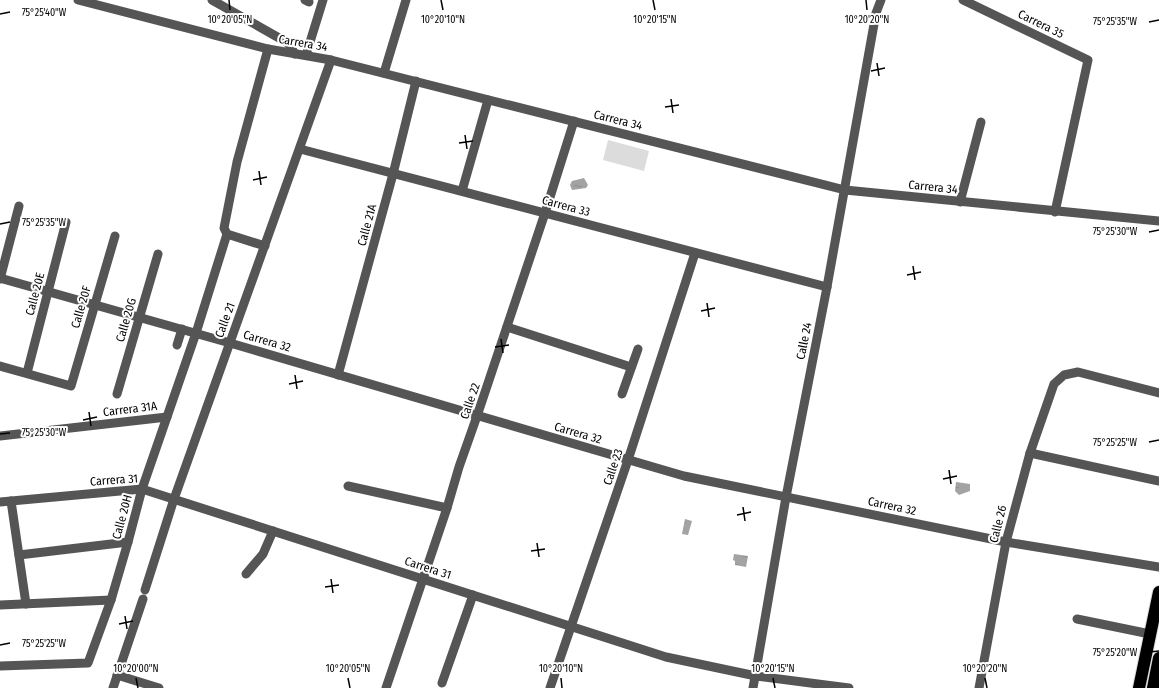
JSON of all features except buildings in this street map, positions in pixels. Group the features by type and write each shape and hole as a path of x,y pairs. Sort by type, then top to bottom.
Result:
{"highway":[{"path":"1139,688 1159,592"},
{"path":"1153,688 1159,658"}],"street":[{"name":"Carrera 34","path":"78,0 108,3 268,49 331,60 845,190 1055,212 1159,221"},
{"path":"212,0 288,43 295,54"},
{"path":"306,56 323,0"},
{"path":"384,73 406,0"},
{"name":"Calle 24","path":"753,688 786,497 827,287 876,13 881,0"},
{"name":"Carrera 35","path":"963,0 1088,60 1055,212"},
{"name":"Calle 20H","path":"0,666 88,663 111,600 142,489 196,333 227,234 224,228 237,162 268,49"},
{"name":"Calle 21","path":"113,688 174,499 331,60"},
{"name":"Calle 21A","path":"338,375 393,174 416,81"},
{"path":"462,191 488,100"},
{"name":"Calle 22","path":"386,688 574,122"},
{"path":"960,202 981,122"},
{"name":"Carrera 33","path":"300,149 827,287"},
{"path":"0,278 19,206"},
{"name":"Calle 20E","path":"27,373 66,222"},
{"path":"227,234 265,246"},
{"name":"Calle 20F","path":"27,373 71,386 115,236"},
{"name":"Calle 23","path":"550,688 628,460 695,253"},
{"name":"Calle 20G","path":"117,394 158,254"},
{"name":"Carrera 32","path":"0,278 196,333 684,476 1006,542 1159,567"},
{"path":"507,327 631,367"},
{"path":"177,345 182,329"},
{"path":"622,394 638,349"},
{"path":"0,366 27,373"},
{"name":"Calle 26","path":"978,688 1006,542 1030,453 1054,384 1064,375 1078,372 1159,393"},
{"name":"Carrera 31A","path":"0,436 167,417"},
{"path":"1030,453 1159,481"},
{"path":"348,486 447,508"},
{"name":"Carrera 31","path":"0,502 142,489 666,657 756,676 850,688"},
{"path":"11,501 26,604"},
{"path":"246,574 263,554 273,531"},
{"path":"19,555 128,542"},
{"path":"442,683 473,595"},
{"path":"0,605 111,600"},
{"path":"1077,619 1150,634"},
{"path":"117,675 159,688"}],"shaded area":[{"path":"608,140 649,151 644,171 603,160"}],"water":[{"path":"584,178 588,185 586,188 572,190 570,185 572,181"},
{"path":"956,482 970,484 970,491 959,495 955,491"},
{"path":"685,519 692,521 688,535 682,534"},
{"path":"734,554 748,556 746,567 735,565 735,561 733,560"}]}
